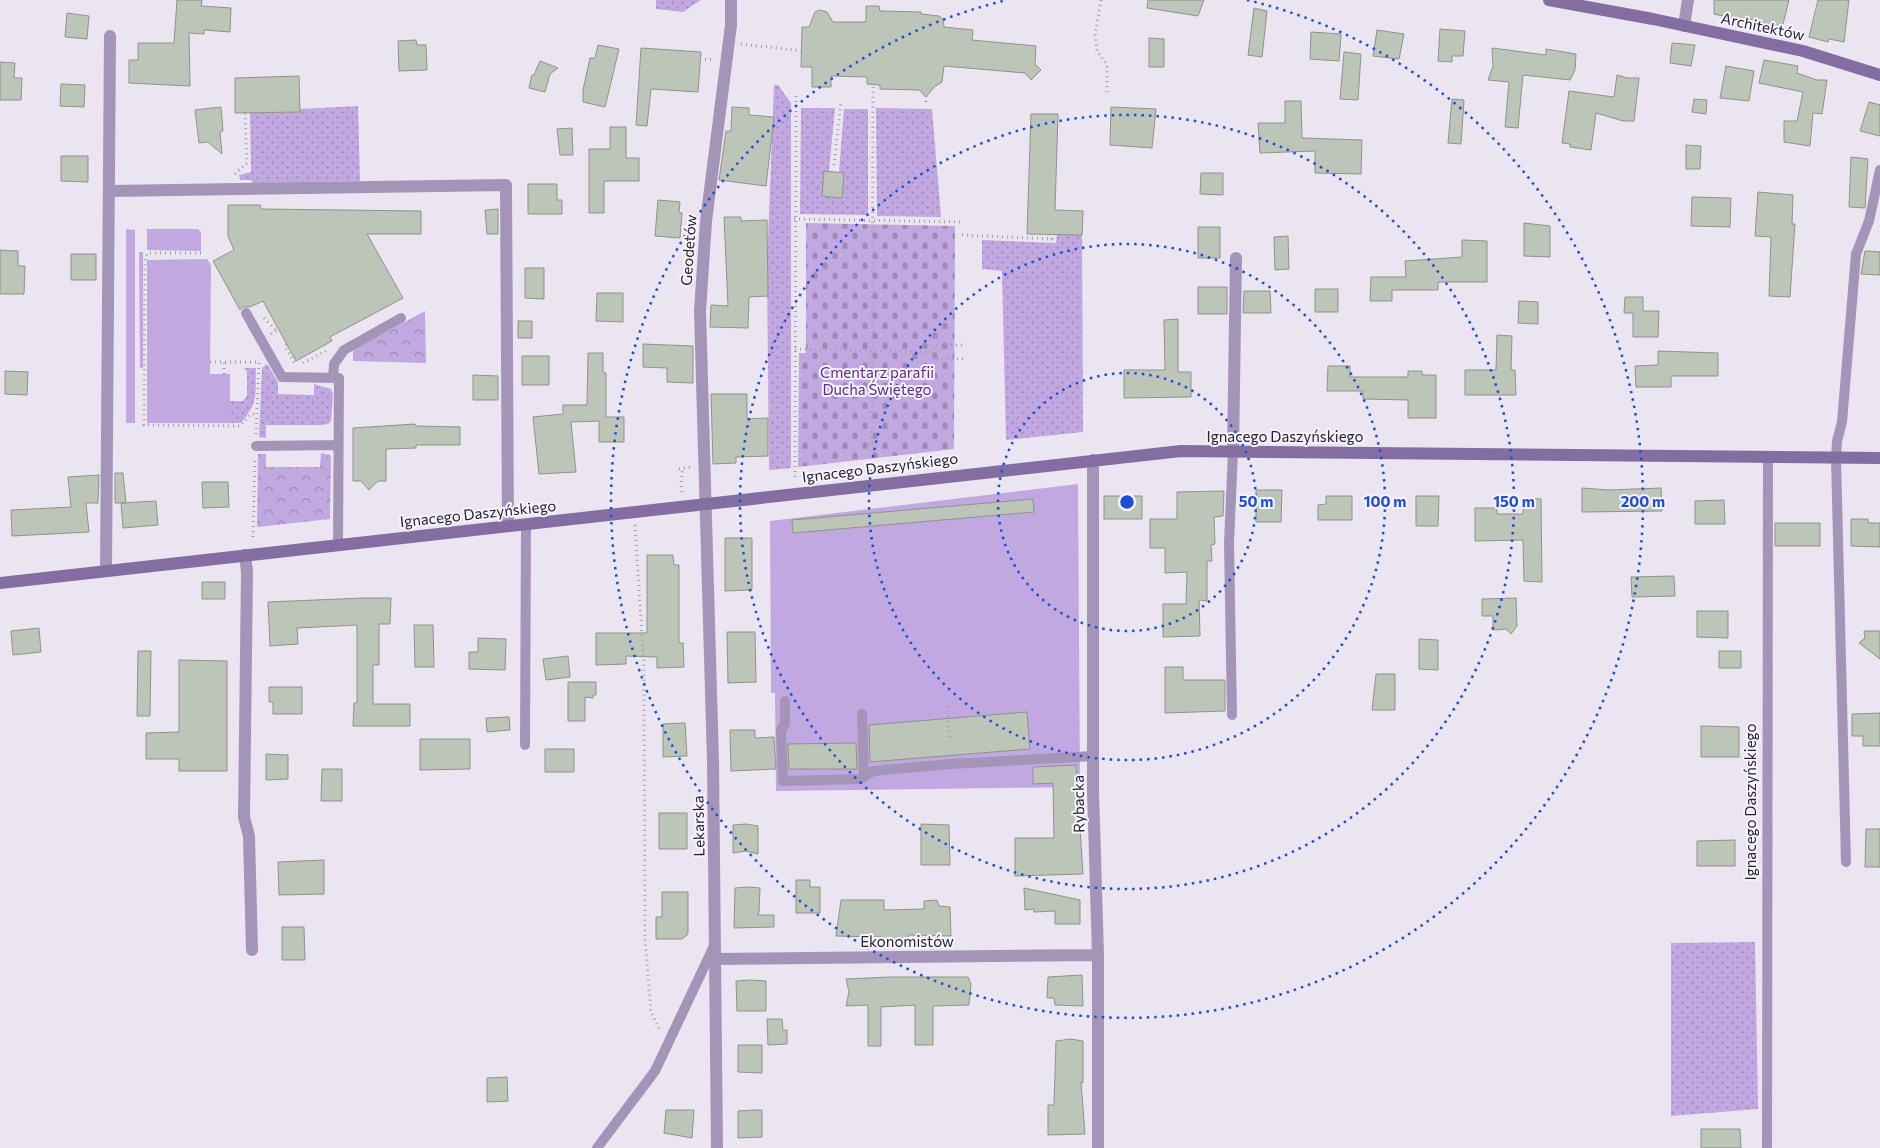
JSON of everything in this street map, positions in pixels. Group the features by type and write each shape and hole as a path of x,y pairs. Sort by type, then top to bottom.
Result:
{"main road":[{"name":"Architektów","path":"1549,0 1803,51 1880,75"},
{"name":"Ignacego Daszyńskiego","path":"0,583 1181,451 1880,458"}],"street":[{"name":"Geodetów","path":"707,504 700,310 706,221 731,25 731,0"},
{"path":"1684,26 1688,0"},
{"path":"106,571 110,36"},
{"path":"110,191 214,193 506,184 508,526"},
{"path":"1233,451 1236,258"},
{"name":"Rybacka","path":"1093,460 1093,756 1098,955 1098,1148"},
{"name":"Lekarska","path":"707,504 716,944 717,1148"},
{"path":"245,555 247,572 244,816 249,836 252,950"},
{"name":"Ekonomistów","path":"715,959 1098,955"}],"lane":[{"path":"1846,862 1836,458 1837,442 1842,422 1856,254 1869,221 1880,170"},
{"path":"246,313 282,377 339,378 338,545"},
{"path":"333,378 334,364 344,350 401,318"},
{"path":"256,446 338,445"},
{"path":"1232,715 1229,543 1233,451"},
{"name":"Ignacego Daszyńskiego","path":"1767,1148 1768,457"},
{"path":"526,524 526,746"},
{"path":"785,701 785,724 781,730 783,781 860,779 874,771 883,770 1093,756"},
{"path":"862,714 864,777"},
{"path":"597,1148 655,1071 716,944"}],"path":[{"path":"1101,0 1095,35 1097,51 1107,65 1107,92"},
{"path":"746,44 802,51"},
{"path":"872,444 873,85"},
{"path":"795,477 794,219 796,94"},
{"path":"926,94 926,102"},
{"path":"834,165 841,101"},
{"path":"235,174 248,163 245,113"},
{"path":"794,219 962,222"},
{"path":"962,235 1052,239 1052,234"},
{"path":"201,253 148,253 145,258 144,425 240,426 251,414 257,414"},
{"path":"156,253 156,260"},
{"path":"272,324 277,331"},
{"path":"286,344 284,345 294,362"},
{"path":"963,345 934,345 934,352 934,359 963,359"},
{"path":"287,362 297,366 332,347"},
{"path":"795,349 934,352"},
{"path":"210,362 259,362"},
{"path":"224,362 224,374"},
{"path":"682,492 683,468"},
{"path":"634,512 644,669 645,939 651,1012 667,1045"},
{"path":"947,706 950,741"}],"green space":[{"path":"656,0 701,0 683,12 656,9"},
{"path":"774,85 778,85 791,103 791,468 769,470 767,265"},
{"path":"358,106 360,181 253,183 251,180 240,180 239,175 251,172 250,113 300,112 300,109"},
{"path":"801,108 835,108 829,171 824,171 822,196 842,198 844,173 839,172 844,109 868,109 868,215 800,214"},
{"path":"876,108 932,109 941,217 877,216"},
{"name":"Cmentarz parafii Ducha Świętego","path":"806,223 955,226 954,449 798,467 799,353 806,353"},
{"path":"126,229 135,230 135,423 126,423"},
{"path":"147,229 198,229 201,232 201,251 147,250"},
{"path":"1057,234 1082,235 1083,432 1006,440 1002,271 982,269 982,240 1056,243"},
{"path":"139,252 143,252 143,368 140,368"},
{"path":"207,259 211,265 210,374 230,374 230,423 147,423 147,260"},
{"path":"425,311 426,363 353,361 353,350"},
{"path":"267,364 278,382 278,394 314,395 314,384 331,389 333,395 331,421 328,424 321,425 266,425 266,438 259,437 262,368"},
{"path":"244,368 256,368 255,397 251,409 241,423 230,423 229,401 243,401 247,396 247,371"},
{"path":"321,453 330,455 331,459 330,519 257,527 258,454 266,454 266,467 320,467"},
{"path":"1078,484 1080,787 776,791 775,693 771,693 770,521"},
{"path":"1755,942 1758,1109 1671,1116 1671,943"}],"building":[{"path":"177,0 202,0 201,6 231,8 230,32 204,30 204,34 189,33 190,86 129,83 129,60 138,60 138,43 174,43"},
{"path":"1148,0 1204,0 1198,16 1147,8"},
{"path":"1714,0 1789,0 1782,28 1750,19 1749,22 1714,14"},
{"path":"1818,0 1849,0 1844,42 1829,39 1828,42 1809,37"},
{"path":"866,6 879,6 880,11 921,12 921,14 939,16 943,19 944,27 973,30 972,40 1036,46 1035,64 1041,70 1031,80 1025,73 944,66 942,82 934,87 926,97 919,90 880,89 880,85 867,84 867,77 831,76 831,87 812,87 812,67 801,67 802,27 809,27 815,12 820,10 827,12 833,22 866,22"},
{"path":"1254,8 1267,11 1262,57 1248,55"},
{"path":"67,13 89,16 87,39 65,37"},
{"path":"1440,29 1465,31 1463,56 1452,56 1452,62 1438,61"},
{"path":"1377,30 1404,34 1399,59 1373,56"},
{"path":"1311,32 1341,34 1339,61 1310,59"},
{"path":"1149,38 1164,39 1164,67 1149,67"},
{"path":"416,40 417,45 426,45 427,70 399,71 398,41"},
{"path":"1672,43 1695,45 1691,66 1670,63"},
{"path":"598,45 619,49 605,107 583,102 583,90 590,58 595,58"},
{"path":"641,48 701,52 698,92 651,89 647,126 636,125"},
{"path":"1492,48 1546,55 1546,49 1576,54 1575,70 1570,80 1523,75 1518,128 1505,127 1509,82 1488,80 1493,66"},
{"path":"1344,52 1361,54 1358,100 1340,99"},
{"path":"1764,60 1798,66 1797,73 1817,80 1827,80 1822,114 1813,113 1810,146 1784,142 1784,121 1797,121 1803,92 1759,83"},
{"path":"540,61 558,68 550,74 545,92 529,88 532,75 534,75"},
{"path":"0,62 15,63 14,78 22,78 21,100 0,100"},
{"path":"1726,66 1754,71 1749,101 1720,98"},
{"path":"1617,75 1627,78 1639,78 1634,121 1623,121 1596,113 1591,150 1570,147 1570,144 1562,143 1569,91 1614,97"},
{"path":"299,76 300,112 235,113 235,78"},
{"path":"61,84 85,85 84,107 60,106"},
{"path":"1452,99 1464,100 1461,144 1448,143"},
{"path":"1694,99 1707,100 1706,114 1692,112"},
{"path":"1285,101 1301,101 1302,138 1362,140 1361,174 1315,173 1315,151 1260,153 1258,123 1285,123"},
{"path":"1869,102 1880,105 1880,136 1860,131"},
{"path":"221,107 223,131 220,132 222,154 208,142 199,143 195,110"},
{"path":"732,107 749,108 749,115 774,117 766,186 719,180 726,131 731,131"},
{"path":"1111,107 1156,109 1152,148 1110,145"},
{"path":"1031,114 1058,114 1055,210 1083,211 1082,235 1027,234"},
{"path":"610,127 626,127 626,158 639,158 639,181 604,181 604,213 589,213 589,149 610,149"},
{"path":"572,128 573,155 560,155 557,129"},
{"path":"1686,145 1701,146 1700,169 1686,169"},
{"path":"61,156 88,156 88,182 61,181"},
{"path":"1851,157 1868,159 1865,208 1849,207"},
{"path":"824,171 844,173 842,198 822,196"},
{"path":"1201,173 1223,173 1223,195 1200,194"},
{"path":"528,184 557,184 557,200 562,200 562,214 528,214"},
{"path":"1758,192 1793,195 1792,224 1795,224 1790,297 1769,296 1771,237 1755,236"},
{"path":"1692,197 1731,198 1730,227 1691,226"},
{"path":"658,200 680,202 679,212 682,213 680,238 655,236"},
{"path":"228,205 260,205 261,209 421,211 421,234 367,234 403,298 330,337 332,341 296,361 263,301 250,307 243,307 240,310 213,261 234,250 228,236"},
{"path":"498,209 498,234 487,234 485,210"},
{"path":"724,217 741,217 741,221 767,220 768,296 749,297 748,328 710,327 711,305 728,306"},
{"path":"1524,223 1550,226 1550,257 1524,256"},
{"path":"1198,227 1220,227 1220,258 1198,258"},
{"path":"1288,236 1289,269 1275,270 1274,237"},
{"path":"1462,240 1487,241 1487,282 1438,282 1438,290 1392,290 1392,301 1370,301 1371,277 1406,277 1405,261 1462,257"},
{"path":"0,250 18,251 18,266 25,266 24,294 0,294"},
{"path":"1865,251 1880,252 1880,275 1861,274"},
{"path":"71,254 96,254 96,280 71,280"},
{"path":"525,268 544,268 544,299 525,298"},
{"path":"1198,287 1227,287 1227,314 1198,314"},
{"path":"1315,289 1338,289 1338,312 1315,312"},
{"path":"1244,291 1270,291 1271,313 1243,313"},
{"path":"597,293 623,293 623,322 596,321"},
{"path":"1625,297 1643,297 1643,311 1659,311 1658,337 1633,337 1633,313 1624,313"},
{"path":"1519,301 1538,302 1538,324 1518,323"},
{"path":"1178,319 1178,372 1191,372 1191,397 1124,398 1124,370 1165,370 1164,320"},
{"path":"518,321 532,321 532,338 518,338"},
{"path":"1497,335 1512,336 1511,370 1515,370 1516,395 1465,395 1465,370 1496,370"},
{"path":"643,344 693,346 693,383 667,382 667,368 643,367"},
{"path":"1658,351 1718,353 1718,376 1671,376 1671,387 1636,387 1635,366 1658,365"},
{"path":"588,353 603,353 603,372 606,373 606,417 624,417 624,442 599,442 599,421 571,422 576,472 539,474 533,417 563,414 563,405 587,405"},
{"path":"522,356 549,356 549,385 522,385"},
{"path":"1328,366 1350,366 1350,377 1408,377 1408,371 1422,371 1422,375 1436,375 1436,418 1408,418 1408,400 1363,399 1363,391 1327,391"},
{"path":"5,371 28,372 27,395 5,394"},
{"path":"473,375 498,376 498,400 473,400"},
{"path":"711,394 747,394 747,419 768,418 768,456 736,457 736,463 713,464"},
{"path":"415,424 416,426 460,427 460,445 416,445 416,448 386,449 386,481 378,481 369,490 361,481 353,481 353,428"},
{"path":"115,473 123,473 126,503 115,503"},
{"path":"99,475 98,503 86,503 89,532 12,536 11,510 71,507 68,477"},
{"path":"202,482 228,482 229,507 203,508"},
{"path":"1582,488 1609,490 1661,488 1662,511 1582,512"},
{"path":"1256,490 1282,490 1281,522 1256,522"},
{"path":"1224,491 1223,516 1214,517 1215,544 1211,545 1212,561 1207,561 1207,601 1199,600 1200,636 1163,637 1163,604 1186,604 1187,572 1165,573 1165,548 1150,548 1150,519 1177,519 1177,492"},
{"path":"1104,496 1142,496 1142,519 1104,519"},
{"path":"1326,496 1352,496 1352,520 1318,520 1318,505 1326,504"},
{"path":"1416,496 1439,496 1438,526 1416,526"},
{"path":"1523,498 1541,499 1542,582 1524,581 1523,540 1475,541 1475,508 1497,508 1497,514 1523,514"},
{"path":"1033,499 1034,512 793,533 792,520"},
{"path":"1724,500 1725,524 1695,524 1695,501"},
{"path":"156,501 158,525 123,528 121,503"},
{"path":"1851,519 1868,519 1868,523 1880,523 1880,547 1851,546"},
{"path":"1775,523 1820,523 1820,546 1775,546"},
{"path":"725,538 752,538 752,590 725,591"},
{"path":"647,555 673,555 674,565 679,565 679,643 683,643 684,667 657,668 657,657 626,656 626,664 596,665 596,633 647,633"},
{"path":"1674,576 1675,596 1632,597 1631,577"},
{"path":"202,582 225,582 225,599 202,599"},
{"path":"391,598 390,624 379,624 379,665 373,665 373,704 410,704 410,726 353,726 354,703 357,703 357,625 297,628 298,644 270,646 268,602"},
{"path":"1516,598 1517,626 1511,634 1506,629 1493,630 1493,616 1482,616 1482,599"},
{"path":"1697,611 1728,611 1728,638 1697,637"},
{"path":"414,625 433,625 434,667 415,667"},
{"path":"39,628 41,652 13,655 11,631"},
{"path":"1864,631 1880,631 1880,659 1859,643 1865,638"},
{"path":"727,632 755,632 756,682 728,683"},
{"path":"478,638 506,639 505,670 469,669 469,652 478,652"},
{"path":"1419,639 1438,640 1438,670 1419,669"},
{"path":"138,651 151,651 150,716 137,716"},
{"path":"1719,651 1741,651 1741,668 1719,668"},
{"path":"568,656 570,677 546,680 543,659"},
{"path":"179,660 227,661 227,771 179,771 179,759 146,759 146,733 179,732"},
{"path":"1165,667 1183,667 1183,680 1225,680 1225,711 1165,713"},
{"path":"1376,674 1395,674 1395,710 1372,710"},
{"path":"568,682 596,682 596,695 593,695 593,698 585,697 585,721 568,721"},
{"path":"269,687 302,687 302,714 273,714 273,702 269,702"},
{"path":"1027,712 1030,749 870,762 869,725"},
{"path":"1880,713 1880,746 1863,746 1863,736 1852,736 1852,714"},
{"path":"509,717 510,730 487,732 486,718"},
{"path":"685,723 687,756 663,757 663,724"},
{"path":"1701,726 1739,727 1739,757 1701,757"},
{"path":"730,730 755,730 755,738 774,737 776,769 731,771"},
{"path":"420,739 470,739 470,769 420,770"},
{"path":"856,743 857,769 789,769 788,744"},
{"path":"545,749 574,749 574,772 545,772"},
{"path":"266,754 288,755 288,779 266,780"},
{"path":"1076,765 1083,874 1015,876 1015,838 1054,838 1053,783 1033,784 1033,767"},
{"path":"322,769 342,769 342,801 321,801"},
{"path":"659,813 687,813 687,849 659,849"},
{"path":"746,824 758,826 758,854 746,851 733,853 733,825"},
{"path":"921,824 949,825 950,865 921,865"},
{"path":"1866,829 1880,829 1880,867 1865,867"},
{"path":"1735,840 1735,866 1697,866 1697,841"},
{"path":"324,860 324,894 279,895 278,862"},
{"path":"796,880 810,880 810,887 820,887 820,913 796,913"},
{"path":"735,888 760,888 759,913 757,915 774,915 774,927 734,928"},
{"path":"1024,888 1080,900 1080,924 1055,924 1055,911 1034,912 1034,909 1025,910"},
{"path":"662,892 688,892 688,934 682,939 656,939 656,917 662,917"},
{"path":"841,900 884,900 884,910 924,909 924,901 937,900 939,906 950,907 951,936 909,935 908,938 880,939 881,937 836,936"},
{"path":"282,927 304,927 305,960 282,960"},
{"path":"1082,975 1083,1006 1055,1005 1054,998 1047,998 1048,977"},
{"path":"968,977 971,984 969,1005 933,1006 933,1045 915,1045 915,1005 881,1007 881,1046 868,1046 868,1005 846,1006 849,992 846,979"},
{"path":"736,981 766,981 766,1011 737,1011"},
{"path":"767,1019 782,1019 783,1030 787,1030 787,1044 768,1045"},
{"path":"1071,1039 1083,1041 1083,1083 1081,1082 1085,1134 1048,1135 1048,1105 1054,1105 1056,1041"},
{"path":"738,1045 762,1045 762,1073 738,1072"},
{"path":"507,1077 508,1101 487,1102 487,1078"},
{"path":"666,1110 694,1110 692,1138 664,1133"},
{"path":"762,1110 762,1137 738,1138 738,1111"},
{"path":"1701,1129 1740,1129 1741,1148 1701,1148"}]}
